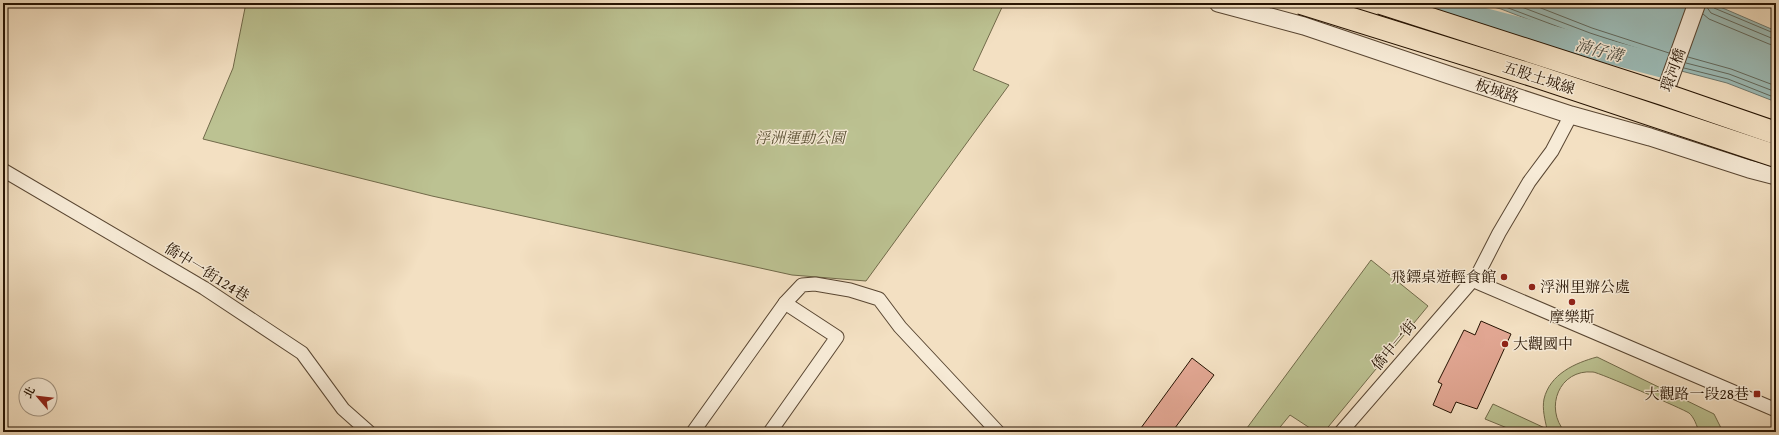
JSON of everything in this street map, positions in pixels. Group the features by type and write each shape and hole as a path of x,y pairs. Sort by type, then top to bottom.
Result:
{"highway":[{"name":"五股土城線","path":"1301,3 1535,76 1776,156"},
{"name":"五股土城線","path":"1382,3 1663,94 1776,133"}],"street":[{"name":"板城路","path":"1218,3 1304,26 1449,76 1571,115 1650,136 1749,169 1776,176"},
{"name":"環河橋","path":"1650,136 1697,3"},
{"path":"1571,115 1552,151 1529,182 1498,233 1478,274 1472,280 1776,410"},
{"name":"僑中一街124巷","path":"3,170 204,288 302,353 343,409 369,432"},
{"name":"僑中一街","path":"1341,432 1472,280"},
{"path":"693,432 785,303 802,285 815,284 850,290 879,299 900,327 998,432"},
{"path":"770,432 837,337 785,303"}],"green space":[{"name":"浮洲運動公園","path":"246,3 1004,3 973,70 1009,85 866,281 792,275 432,196 203,139 233,68"},
{"path":"1371,260 1428,306 1324,432 1316,432 1290,415 1276,432 1244,432"},
{"path":"1597,357 1714,414 1723,432 1699,432 1694,419 1689,413 1641,391 1593,372 1581,373 1571,377 1564,383 1558,392 1556,412 1559,422 1565,432 1517,432 1485,419 1493,404 1547,429 1543,403 1547,390 1564,371 1572,366"}],"water":[{"path":"1478,3 1711,3 1776,31 1776,102 1727,83 1647,62 1587,42 1501,9"}],"building":[{"path":"1481,321 1511,334 1477,409 1456,402 1451,413 1433,405 1442,384 1438,382 1464,330 1475,335"},
{"path":"1192,358 1214,375 1172,432 1138,432"}],"waterway":[{"name":"湳仔溝","path":"1421,3 1670,68"}],"place":[{"name":"飛鏢桌遊輕食館","path":"1504,277"},
{"name":"浮洲里辦公處","path":"1532,287"},
{"name":"摩樂斯","path":"1572,302"},
{"name":"大觀國中","path":"1505,344"},
{"name":"大觀路一段28巷","path":"1757,394"}]}
